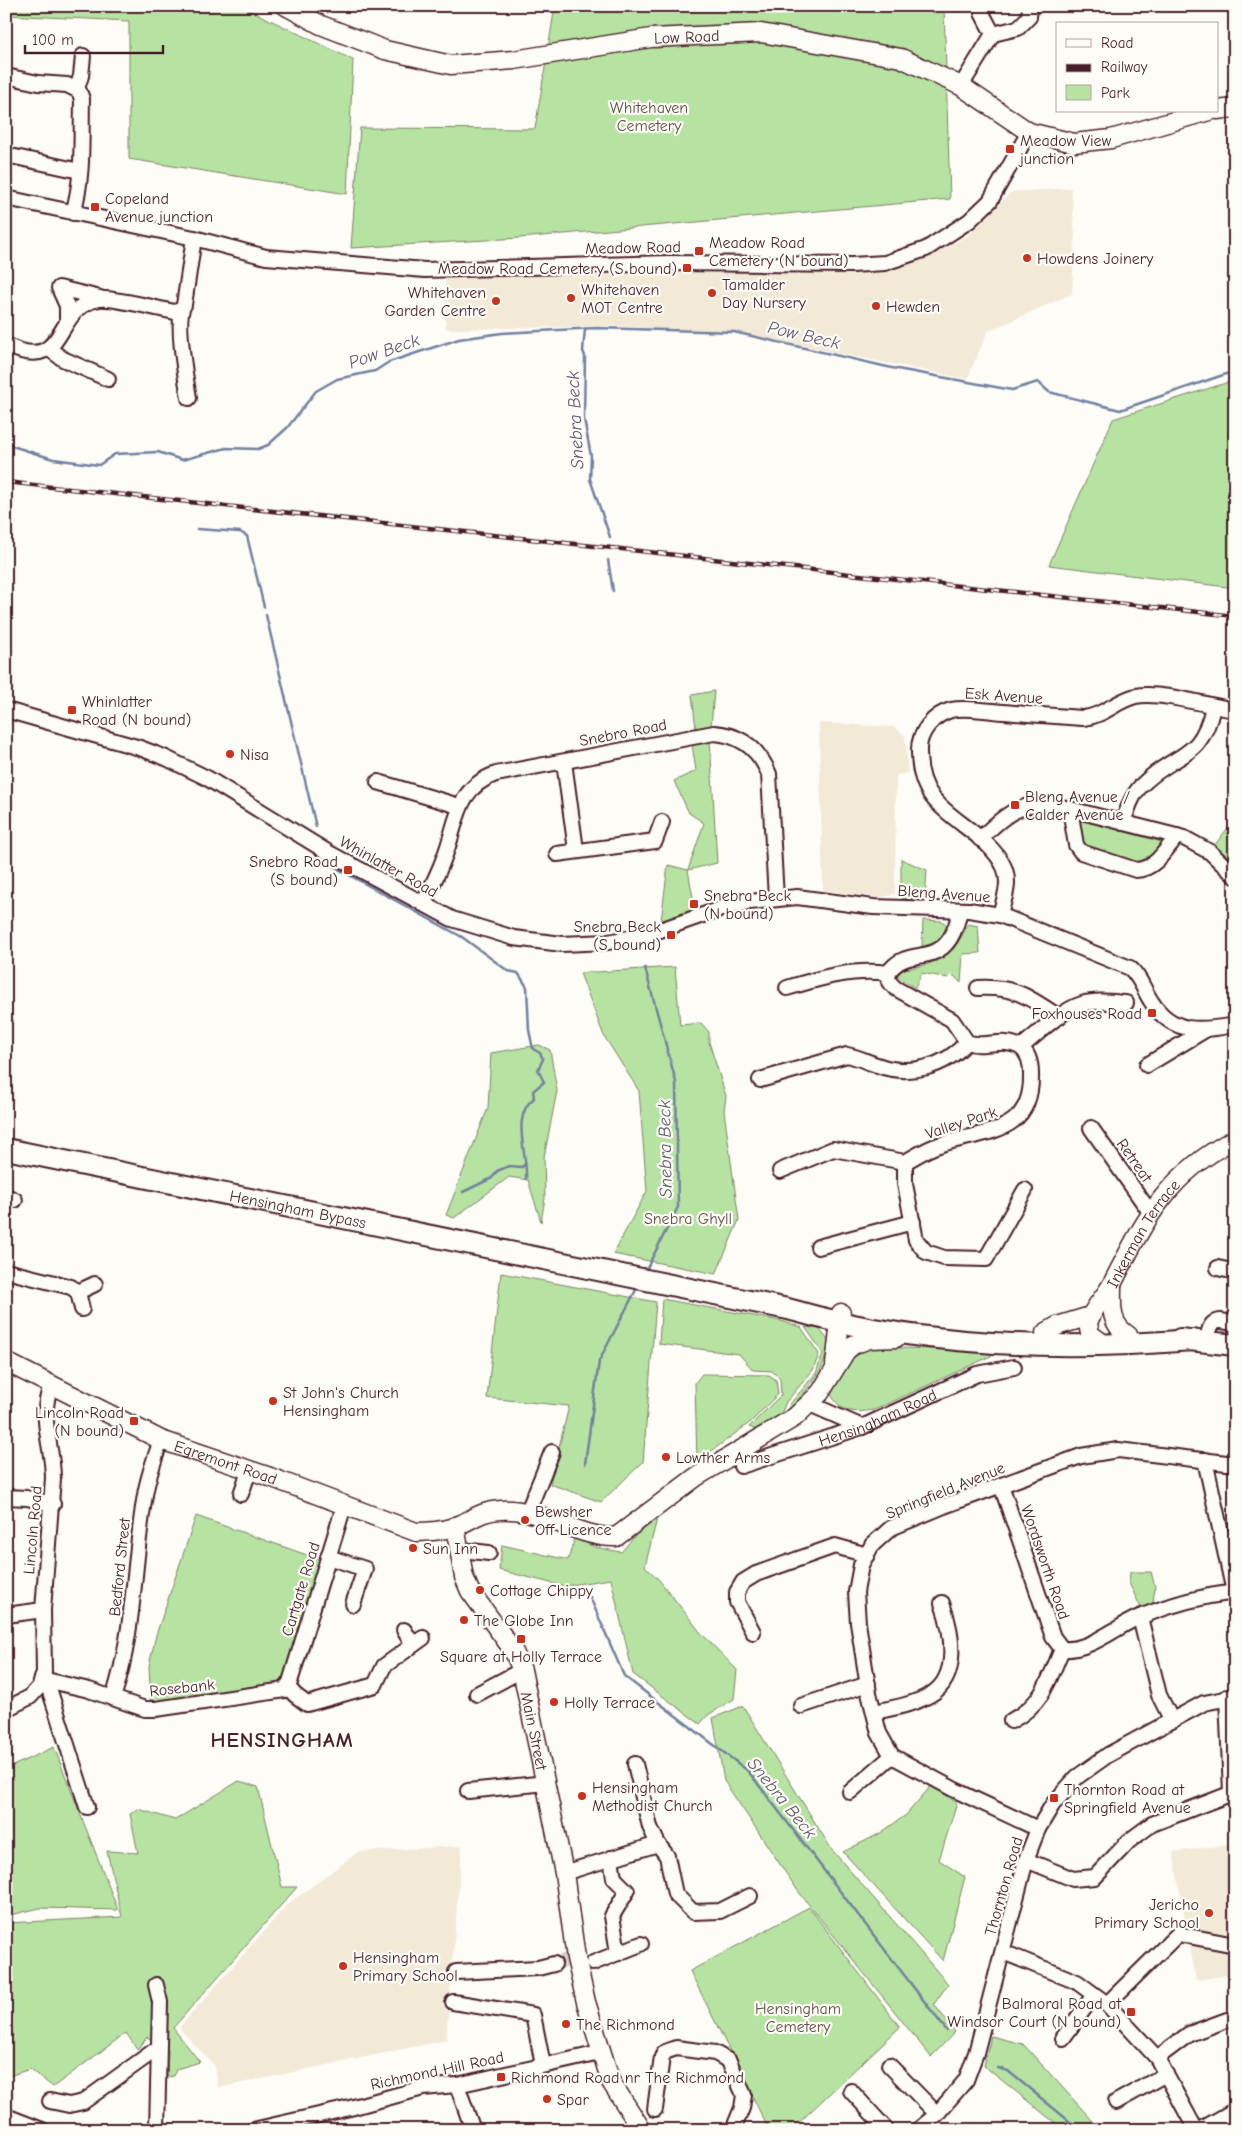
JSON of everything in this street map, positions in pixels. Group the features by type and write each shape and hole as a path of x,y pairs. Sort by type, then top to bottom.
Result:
{"highway":[{"name":"Hensingham Bypass","path":"6,1149 844,1321"},
{"path":"844,1321 1045,1333 1128,1335 1199,1340 1235,1345"},
{"path":"844,1321 932,1336 990,1343 1089,1334 1199,1340"}],"main road":[{"name":"Low Road","path":"286,6 321,25 385,50 450,65 514,60 651,38 761,33 901,58 961,86 1029,132 1074,143 1111,140 1205,112"},
{"path":"1218,110 1235,108"},
{"name":"Inkerman Terrace","path":"1089,1334 1109,1290 1150,1212 1186,1172 1235,1139"},
{"path":"1109,1290 1113,1317 1120,1329 1128,1335"},
{"path":"844,1321 846,1351"},
{"path":"835,1368 844,1321"},
{"path":"455,1526 476,1514 501,1510 528,1511 603,1537 616,1537 696,1477 773,1432 810,1404 820,1393 846,1351 869,1339 932,1336"},
{"name":"Egremont Road","path":"6,1362 161,1440 416,1532 429,1532 455,1526"},
{"name":"Main Street","path":"455,1526 461,1550 464,1577 470,1591 513,1650 522,1670 564,1873 573,1961 600,2053 611,2082 642,2130"}],"street":[{"path":"982,6 982,13 993,34"},
{"path":"961,86 993,34 1018,28 1029,17 1030,6"},
{"path":"73,213 80,171 82,99 77,88 81,76 83,56"},
{"path":"6,76 38,84 68,85 77,88"},
{"name":"Meadow Road","path":"6,198 194,238 266,256 426,270 670,263 852,265 885,263 926,249 969,221 990,201 1029,132"},
{"path":"6,155 80,171"},
{"path":"189,398 182,345 180,310 184,304 194,238"},
{"path":"67,319 67,306 59,288 175,312 180,310"},
{"path":"6,345 23,353 49,348 58,340 67,319 82,304 101,298"},
{"path":"49,348 63,359 108,379"},
{"name":"Esk Avenue","path":"1000,915 1007,886 1007,876 996,855 932,798 921,771 918,746 932,720 941,714 962,709 1084,718 1096,717 1128,698 1152,695 1235,710"},
{"path":"1123,823 1132,798 1145,781 1192,750 1206,731 1213,706"},
{"name":"Whinlatter Road","path":"6,710 140,748 166,758 208,778 329,853 423,904 452,919 514,938 540,942 584,944 608,942 646,935 723,908 776,898"},
{"name":"Snebro Road","path":"423,904 441,867 459,806 472,788 486,778 714,733 736,737 747,743 759,754 769,774 776,898"},
{"path":"564,762 576,850"},
{"path":"378,782 459,806"},
{"path":"980,839 1002,818 1022,807 1043,803 1177,836 1204,848 1235,876"},
{"path":"1070,809 1076,845 1081,852 1136,870 1145,870 1153,865 1177,836"},
{"path":"557,854 655,841 662,822"},
{"name":"Bleng Avenue","path":"776,898 797,897 873,907 960,910 1000,915 1130,968 1137,974 1151,1002 1165,1018 1191,1030 1204,1030"},
{"path":"960,910 954,932 942,948 933,953 901,961 893,965 888,973 889,982 895,988 952,1020 967,1042 980,1045 1007,1043 1020,1047 1059,1017 1082,1004 1110,1001 1126,1003"},
{"path":"787,988 819,978 867,970 888,973"},
{"path":"978,988 1001,987 1031,998 1059,1017"},
{"path":"1147,1065 1204,1030 1235,1025"},
{"path":"770,1081 847,1055 889,1068 929,1068 951,1058 967,1042"},
{"name":"Valley Park","path":"905,1162 938,1145 1006,1126 1027,1104 1030,1097 1029,1059 1020,1047"},
{"name":"Retreat","path":"1091,1128 1150,1212"},
{"path":"780,1171 833,1149 905,1162 905,1184 916,1240 926,1252 944,1258 986,1259 1025,1190"},
{"path":"818,1247 913,1222"},
{"path":"1218,1268 1235,1272"},
{"path":"6,1270 71,1287 78,1292 82,1309"},
{"path":"78,1292 95,1284"},
{"path":"1199,1340 1213,1323 1222,1320 1235,1324"},
{"name":"Hensingham Road","path":"741,1466 862,1427 977,1374 1014,1367"},
{"name":"Lincoln Road","path":"44,1679 43,1610 53,1504 53,1463 44,1423 46,1402 51,1386"},
{"path":"810,1404 862,1427"},
{"name":"Bedford Street","path":"113,1698 123,1665 132,1617 145,1496 161,1440"},
{"name":"Springfield Avenue","path":"892,1756 879,1733 874,1712 868,1684 856,1592 861,1565 872,1546 891,1528 1082,1456 1118,1450 1235,1464"},
{"path":"528,1511 552,1452"},
{"path":"1011,1721 1027,1712 1044,1692 1062,1649 1071,1650 1102,1637 1140,1617 1186,1601 1234,1592 1205,1460"},
{"path":"241,1494 248,1471"},
{"name":"Wordsworth Road","path":"1001,1485 1053,1637 1062,1649"},
{"path":"6,1487 27,1498"},
{"path":"6,1497 27,1498 53,1504"},
{"name":"Cartgate Road","path":"289,1685 344,1506"},
{"path":"753,1632 737,1602 738,1592 743,1582 756,1574 835,1546 867,1555"},
{"path":"461,1550 489,1553"},
{"path":"328,1557 365,1570 353,1604"},
{"path":"874,1712 908,1704 931,1694 946,1678 952,1651 949,1624 942,1603"},
{"path":"6,1615 43,1610"},
{"path":"1140,1617 1159,1695 1172,1721"},
{"path":"289,1685 295,1695 307,1704 375,1685 384,1666 418,1641 404,1630"},
{"path":"477,1694 522,1670"},
{"path":"6,1708 30,1697 44,1679"},
{"path":"44,1679 87,1807"},
{"name":"Rosebank","path":"44,1679 145,1709 166,1709 267,1694 285,1690 289,1685"},
{"path":"801,1706 868,1684"},
{"path":"1026,1860 1074,1879 1094,1877 1129,1841 1152,1824 1233,1793 1231,1697"},
{"name":"Thornton Road","path":"918,2130 937,2114 966,2080 976,2053 1026,1860 1038,1829 1053,1804 1077,1778 1108,1755 1204,1703 1231,1697"},
{"path":"850,1792 892,1756 955,1790 1038,1829"},
{"path":"636,1764 650,1827 658,1844 667,1856 675,1894 693,1912 720,1911 750,1896"},
{"path":"468,1791 546,1783"},
{"path":"564,1873 658,1844"},
{"path":"611,1858 614,1878 628,1891 612,1916 618,1954"},
{"path":"1107,2004 1178,1934 1235,1945"},
{"path":"456,1972 538,1968 618,1954 640,1944"},
{"path":"1002,1952 1076,1982 1107,2004 1157,2058 1198,2130 1235,2110"},
{"path":"156,1984 160,2002 157,2130"},
{"path":"1063,2038 1094,1995"},
{"path":"453,2002 533,2015 543,2065"},
{"path":"1157,2058 1189,2034 1227,2020"},
{"path":"50,2101 69,2105 82,2102 158,2048"},
{"path":"654,2110 662,2057 665,2052 676,2048 714,2053 729,2061 744,2095 742,2108 733,2130"},
{"name":"Richmond Hill Road","path":"253,2130 350,2108 424,2088 457,2085 600,2053"},
{"path":"894,2067 937,2114"},
{"path":"1116,2102 1166,2074"},
{"path":"457,2085 474,2130"},
{"path":"851,2091 888,2130"},
{"path":"6,2116 42,2130"}],"shaded area":[{"path":"1071,188 1075,235 1072,294 988,331 967,379 733,332 610,326 446,329 445,274 884,272 933,254 969,235 1011,192"},
{"path":"819,723 894,727 905,736 908,773 896,775 895,894 879,898 823,890"},
{"name":"Jericho Primary School","path":"1235,1844 1235,1974 1196,1980 1173,1852"},
{"name":"Hensingham Primary School","path":"462,1846 446,2040 218,2088 215,2066 179,2028 288,1904 358,1852"}],"green space":[{"path":"6,6 241,6 353,60 347,194 129,159 129,21 6,15"},
{"name":"Whitehaven Cemetery","path":"555,6 944,6 950,199 520,238 351,248 360,128 535,129"},
{"path":"1235,380 1235,588 1049,565 1113,419"},
{"path":"714,691 711,727 696,729 692,695"},
{"path":"710,740 717,863 688,870 704,823 689,813 674,781 696,771 692,744"},
{"path":"1077,818 1165,843 1151,858 1142,863 1092,851 1084,846"},
{"path":"1228,828 1235,835 1235,869 1213,847"},
{"path":"901,859 927,870 925,899 901,898"},
{"path":"668,865 688,870 695,909 661,921"},
{"path":"923,920 942,921 947,925 945,934 936,945 922,947"},
{"path":"968,924 978,926 980,953 963,954 961,983 952,974 948,978 922,973 915,988 899,978 897,974 899,970 933,962 949,953"},
{"name":"Snebra Ghyll","path":"675,967 680,1025 701,1023 709,1032 709,1042 726,1096 724,1111 739,1220 716,1274 613,1254 647,1191 639,1091 604,1036 580,973"},
{"path":"539,1045 550,1050 557,1091 544,1157 545,1198 541,1222 528,1180 509,1177 454,1218 446,1215 488,1108 491,1053"},
{"path":"501,1273 656,1302 643,1462 601,1502 550,1484 569,1406 487,1398"},
{"path":"662,1299 781,1321 801,1327 819,1354 813,1370 786,1402 781,1414 757,1430 749,1427 781,1395 780,1379 772,1371 753,1370 739,1354 659,1344"},
{"path":"805,1327 819,1329 828,1340 827,1351 824,1362 815,1379 787,1412 790,1404 816,1373 823,1353"},
{"path":"870,1347 993,1351 991,1356 874,1410 860,1412 849,1410 839,1405 830,1393 849,1360"},
{"path":"702,1374 769,1375 776,1380 778,1394 752,1421 697,1462 695,1383"},
{"path":"196,1516 324,1561 288,1677 279,1686 151,1706 149,1666 156,1635"},
{"path":"657,1519 645,1566 660,1581 701,1633 737,1670 734,1699 708,1715 700,1724 633,1674 611,1579 563,1586 499,1570 502,1545 568,1560 575,1537 594,1547 621,1552 635,1536"},
{"path":"1130,1572 1151,1572 1155,1587 1153,1603 1141,1608 1129,1583"},
{"path":"743,1706 832,1850 948,1984 934,2004 955,2032 931,2057 798,1891 724,1781 713,1718"},
{"path":"54,1747 118,1910 40,1908 6,1916 6,1769"},
{"path":"239,1781 258,1787 282,1887 297,1887 173,2028 200,2062 176,2069 174,2076 167,2077 168,2050 147,2037 138,2050 126,2033 53,2087 30,2069 6,2077 6,1923 122,1917 107,1851 138,1853 130,1814 138,1809 175,1820"},
{"path":"932,1785 957,1803 939,1860 965,1877 943,1961 843,1852 879,1834 906,1815"},
{"name":"Hensingham Cemetery","path":"809,1907 900,2027 791,2130 769,2130 690,1971"},
{"path":"991,2036 1023,2044 1101,2130 1064,2130 984,2066"}],"waterway":[{"name":"Pow Beck","path":"6,444 53,459 99,465 115,454 158,452 182,460 226,448 258,449 268,445 287,428 316,391 337,379 375,371 389,362 459,339 502,333 596,328 734,332 892,368 1012,390 1038,382 1049,392 1120,410 1235,371"},
{"name":"Snebra Beck","path":"585,329 583,351 585,356 584,419 591,456 590,479 610,537"},
{"path":"197,529 240,532 247,536 264,607"},
{"name":"Snebra Beck","path":"608,560 613,591"},
{"path":"266,615 316,827"},
{"path":"318,858 462,937 508,971 518,973 527,987 529,1030 533,1049 540,1053 543,1059 538,1070 544,1082 533,1091 534,1098 527,1106 521,1125 526,1179"},
{"name":"Snebra Beck","path":"645,968 676,1082 678,1207 645,1272"},
{"path":"463,1192 492,1178 497,1171 509,1166 522,1167 526,1163"},
{"name":"Snebra Beck","path":"585,1464 599,1361 638,1286"},
{"name":"Snebra Beck","path":"590,1597 624,1676 748,1771 947,2031"},
{"name":"Snebra Beck","path":"998,2068 1008,2071 1080,2130"}],"tunnel":[{"path":"554,1964 567,1960"}],"railway":[{"path":"6,482 1235,616"}],"place":[{"name":"Meadow View junction","path":"1010,149"},
{"name":"Copeland Avenue junction","path":"95,207"},
{"name":"Meadow Road Cemetery (N bound)","path":"699,251"},
{"name":"Howdens Joinery","path":"1027,258"},
{"name":"Meadow Road Cemetery (S bound)","path":"687,268"},
{"name":"Tamalder Day Nursery","path":"712,293"},
{"name":"Whitehaven MOT Centre","path":"571,298"},
{"name":"Whitehaven Garden Centre","path":"496,301"},
{"name":"Hewden","path":"876,306"},
{"name":"Whinlatter Road (N bound)","path":"72,710"},
{"name":"Nisa","path":"230,754"},
{"name":"Bleng Avenue / Calder Avenue","path":"1015,805"},
{"name":"Snebro Road (S bound)","path":"348,870"},
{"name":"Snebra Beck (N bound)","path":"694,904"},
{"name":"Snebra Beck (S bound)","path":"671,935"},
{"name":"Foxhouses Road","path":"1152,1013"},
{"name":"St John's Church Hensingham","path":"273,1401"},
{"name":"Lincoln Road (N bound)","path":"134,1421"},
{"name":"Lowther Arms","path":"666,1457"},
{"name":"Bewsher Off Licence","path":"525,1520"},
{"name":"Sun Inn","path":"413,1548"},
{"name":"Cottage Chippy","path":"480,1590"},
{"name":"The Globe Inn","path":"464,1620"},
{"name":"Square at Holly Terrace","path":"521,1639"},
{"name":"Holly Terrace","path":"554,1702"},
{"name":"Hensingham Methodist Church","path":"582,1796"},
{"name":"Thornton Road at Springfield Avenue","path":"1054,1798"},
{"name":"Jericho Primary School","path":"1209,1913"},
{"name":"Hensingham Primary School","path":"343,1966"},
{"name":"Balmoral Road at Windsor Court (N bound)","path":"1131,2012"},
{"name":"The Richmond","path":"566,2024"},
{"name":"Richmond Road nr The Richmond","path":"501,2077"},
{"name":"Spar","path":"547,2099"}],"district":[{"name":"HENSINGHAM","path":"282,1740"}]}
